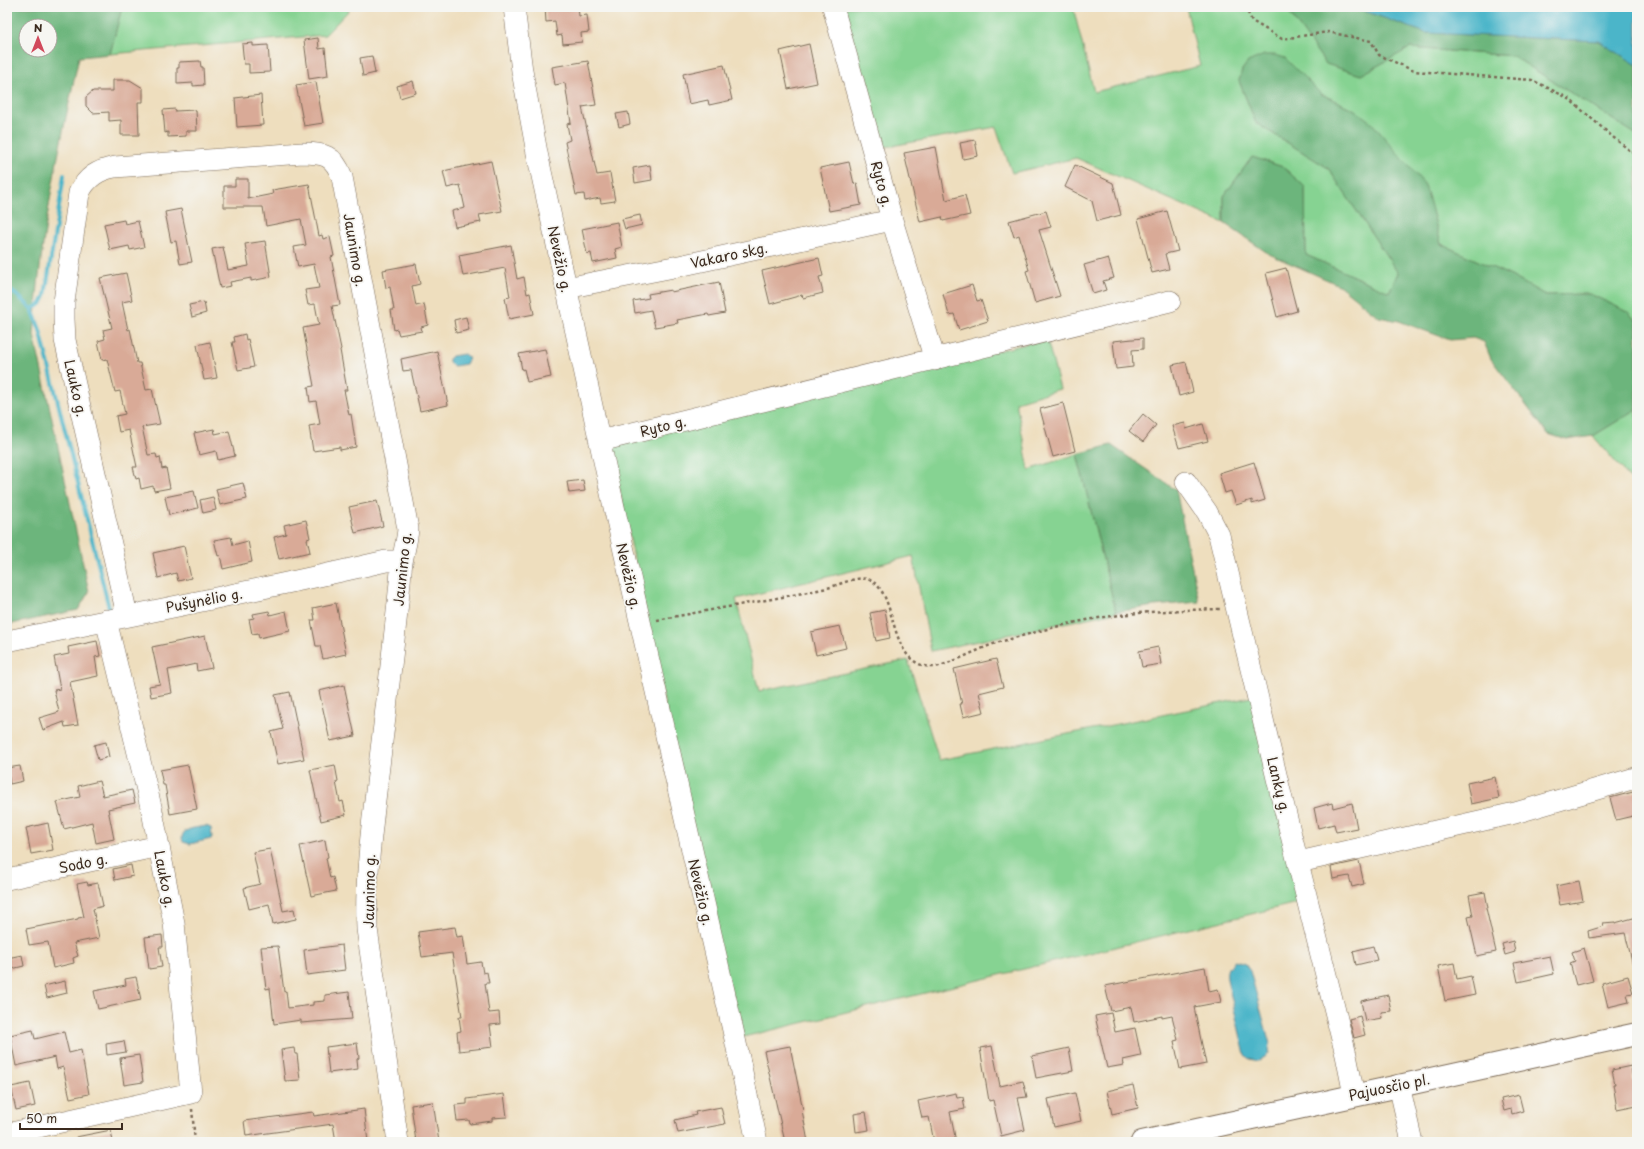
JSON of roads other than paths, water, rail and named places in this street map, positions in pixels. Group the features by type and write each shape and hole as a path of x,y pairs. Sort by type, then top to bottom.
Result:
{"main road":[{"name":"Pajuosčio pl.","path":"1142,1142 1637,1034"}],"street":[{"name":"Nevėžio g.","path":"514,7 529,115 566,288 757,1142"},
{"name":"Ryto g.","path":"833,7 892,220 935,360"},
{"name":"Jaunimo g.","path":"103,169 123,166 309,153 326,155 335,162 342,177 406,518 407,538 402,561 369,854 366,908 367,929 398,1142"},
{"name":"Lauko g.","path":"103,169 84,183 79,193 67,273 64,319 69,357 127,615"},
{"name":"Vakaro skg.","path":"566,288 679,266 892,220"},
{"name":"Ryto g.","path":"600,441 1170,302"},
{"name":"Lankų g.","path":"1186,482 1207,512 1219,535 1280,791 1299,862 1346,1055 1354,1095"},
{"name":"Pušynėlio g.","path":"7,641 386,561 402,561"},
{"name":"Lauko g.","path":"7,1134 191,1093 177,941 152,811 106,620"},
{"path":"1299,862 1515,813 1635,778"},
{"name":"Sodo g.","path":"7,879 158,846"},
{"path":"1399,1085 1412,1142"}],"water":[{"path":"1353,7 1637,7 1637,65 1599,41 1426,33"},
{"path":"464,354 469,358 466,364 454,366 449,363 449,359 452,356"},
{"path":"206,826 211,828 211,839 190,844 183,842 182,837 185,831"},
{"path":"1235,961 1245,964 1250,971 1270,1044 1269,1054 1259,1061 1249,1059 1245,1055 1227,979 1228,969"}],"waterway":[{"path":"32,309 41,304 45,296 64,175"},
{"path":"7,289 18,296 32,309 40,330 109,608"}]}
